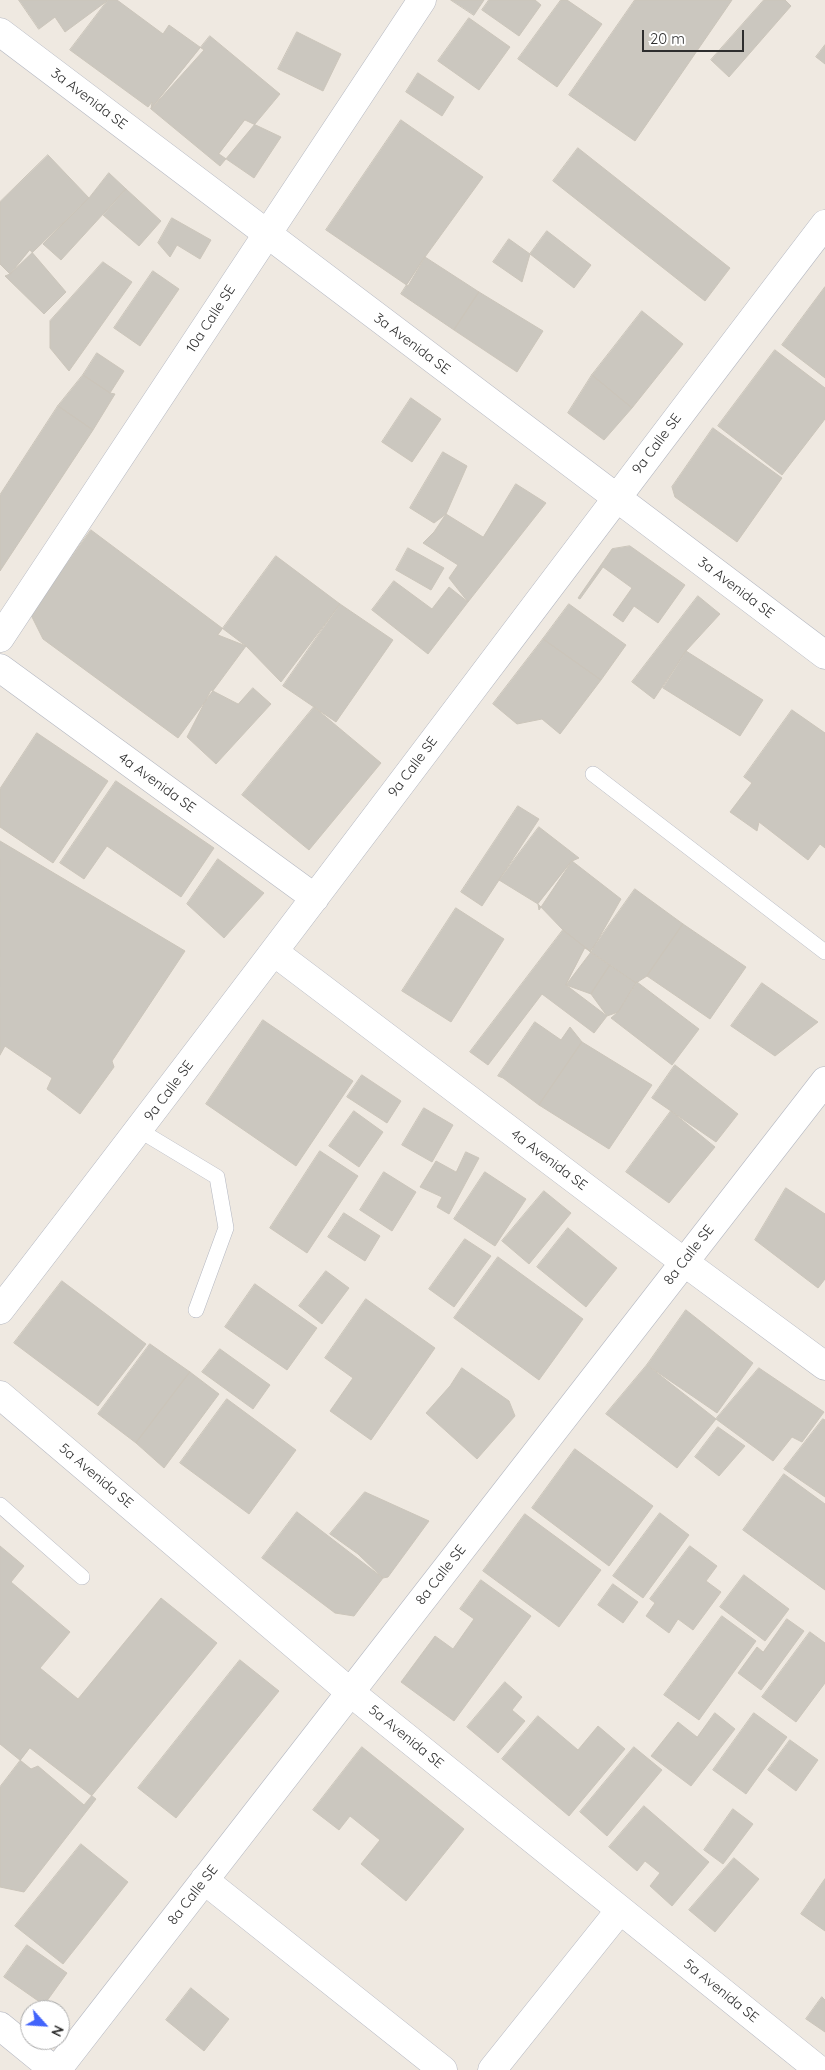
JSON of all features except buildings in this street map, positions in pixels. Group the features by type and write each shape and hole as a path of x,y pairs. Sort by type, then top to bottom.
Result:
{"street":[{"name":"10a Calle SE","path":"0,638 422,0"},
{"name":"3a Avenida SE","path":"0,32 825,655"},
{"name":"9a Calle SE","path":"0,1310 139,1130 825,224"},
{"name":"4a Avenida SE","path":"0,668 315,898"},
{"name":"4a Avenida SE","path":"274,952 684,1262 825,1366"},
{"name":"8a Calle SE","path":"55,2070 825,1081"},
{"name":"5a Avenida SE","path":"0,1395 350,1692 819,2070"},
{"path":"204,1880 443,2070"},
{"path":"492,2070 620,1910"},
{"path":"0,2026 55,2070"}],"lane":[{"path":"593,774 825,952"},
{"path":"139,1130 217,1176 226,1228 196,1310"},
{"path":"0,1505 82,1577"}]}
